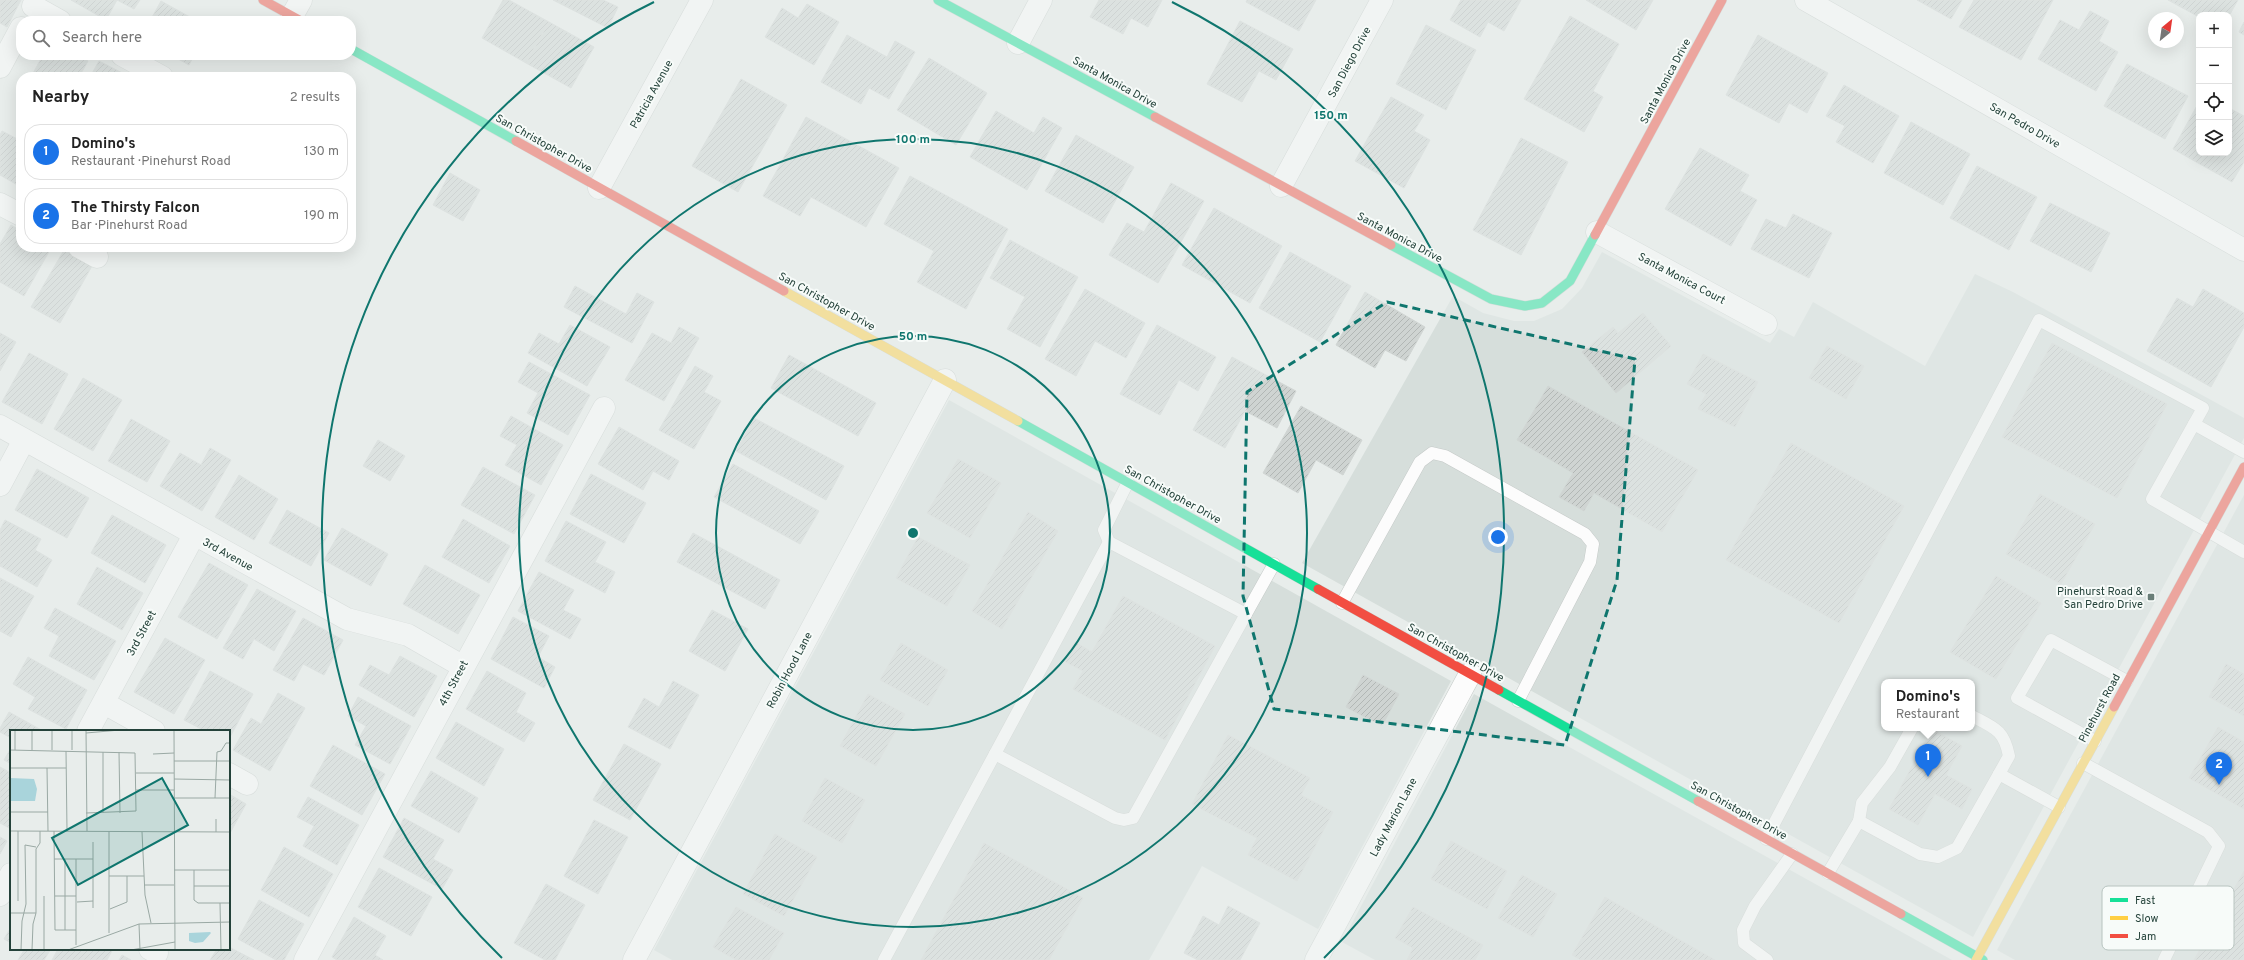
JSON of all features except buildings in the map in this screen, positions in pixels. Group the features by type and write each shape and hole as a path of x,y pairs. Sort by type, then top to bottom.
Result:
{"street":[{"path":"263,0 298,12"},
{"name":"Patricia Avenue","path":"599,188 702,0"},
{"name":"Santa Monica Drive","path":"938,0 1491,300 1515,307 1534,306 1553,298 1570,282 1722,0"},
{"path":"1018,43 1041,0"},
{"name":"San Diego Drive","path":"1281,186 1382,0"},
{"name":"San Pedro Drive","path":"1806,0 2244,250"},
{"path":"32,9 48,16"},
{"path":"0,67 16,37"},
{"name":"San Christopher Drive","path":"356,52 1828,873 1979,959"},
{"path":"131,60 153,72"},
{"path":"0,204 16,212"},
{"name":"Santa Monica Court","path":"1597,232 1766,324"},
{"name":"Robin Hood Lane","path":"634,960 945,380"},
{"name":"4th Street","path":"305,960 462,666 604,408"},
{"name":"3rd Avenue","path":"0,426 194,536 347,619 408,635 462,666"},
{"path":"0,485 24,440"},
{"name":"Pinehurst Road","path":"1979,959 2058,807 2244,467"},
{"name":"3rd Street","path":"89,730 194,536"},
{"name":"Lady Marion Lane","path":"1316,960 1470,674"},
{"path":"104,703 152,730"},
{"path":"0,895 10,876"}],"lane":[{"path":"1766,839 2039,320 2203,408 2152,499 2244,552"},
{"path":"2194,424 2244,452"},
{"path":"1342,603 1420,462 1432,453 1445,456 1585,534 1593,544 1590,562 1518,701"},
{"path":"1128,482 1104,530 1109,542 1246,614"},
{"path":"884,960 1109,542"},
{"path":"995,754 1115,818 1124,820 1133,818 1274,564"},
{"path":"2095,741 2017,698 2052,640 2127,681"},
{"path":"1858,821 1920,854 1938,857 1957,848 2009,756 2006,740 1994,728 1975,718"},
{"path":"1828,873 1858,821 1862,803 1890,767 1910,731"},
{"path":"2082,763 2208,832 2219,846 2200,886"},
{"path":"1999,774 2058,807"},
{"path":"1767,960 1744,944 1743,930 1755,906 1792,854"},
{"path":"2164,960 2169,950"}],"highlighted area":[{"path":"1387,302 1635,359 1617,580 1565,745 1274,709 1243,596 1247,392"}],"shaded area":[{"path":"1602,252 1770,343 1779,329 1794,337 1813,302 1925,366 1975,274 2013,292 2244,418 2244,438 1973,937 1302,563 1453,296 1483,313 1514,321 1534,321 1562,309 1582,288"},
{"path":"949,400 1451,681 1318,929 1202,866 1149,960 672,960 654,950"},
{"path":"2244,495 2244,960 2015,960 1997,950"},
{"path":"1474,694 1952,960 1375,960 1342,942"}],"traffic: fast":[{"path":"938,0 1155,117"},
{"path":"356,52 516,141"},
{"path":"1391,245 1491,299 1525,306 1542,303 1570,281 1595,235"},
{"path":"1018,421 1318,589"},
{"path":"1499,690 1698,801"},
{"path":"1901,914 1983,960"}],"traffic: slow":[{"path":"784,291 1018,421"},
{"path":"1976,960 2114,707"}],"traffic: jam":[{"path":"263,0 292,16"},
{"path":"1595,235 1722,0"},
{"path":"1155,117 1391,245"},
{"path":"516,141 784,291"},
{"path":"2114,707 2244,467"},
{"path":"1318,589 1499,690"},
{"path":"1698,801 1901,914"}],"place":[{"name":"Pinehurst Road & San Pedro Drive","path":"2151,597"},
{"name":"Domino's","path":"1928,777"},
{"name":"The Thirsty Falcon","path":"2219,785"}]}
